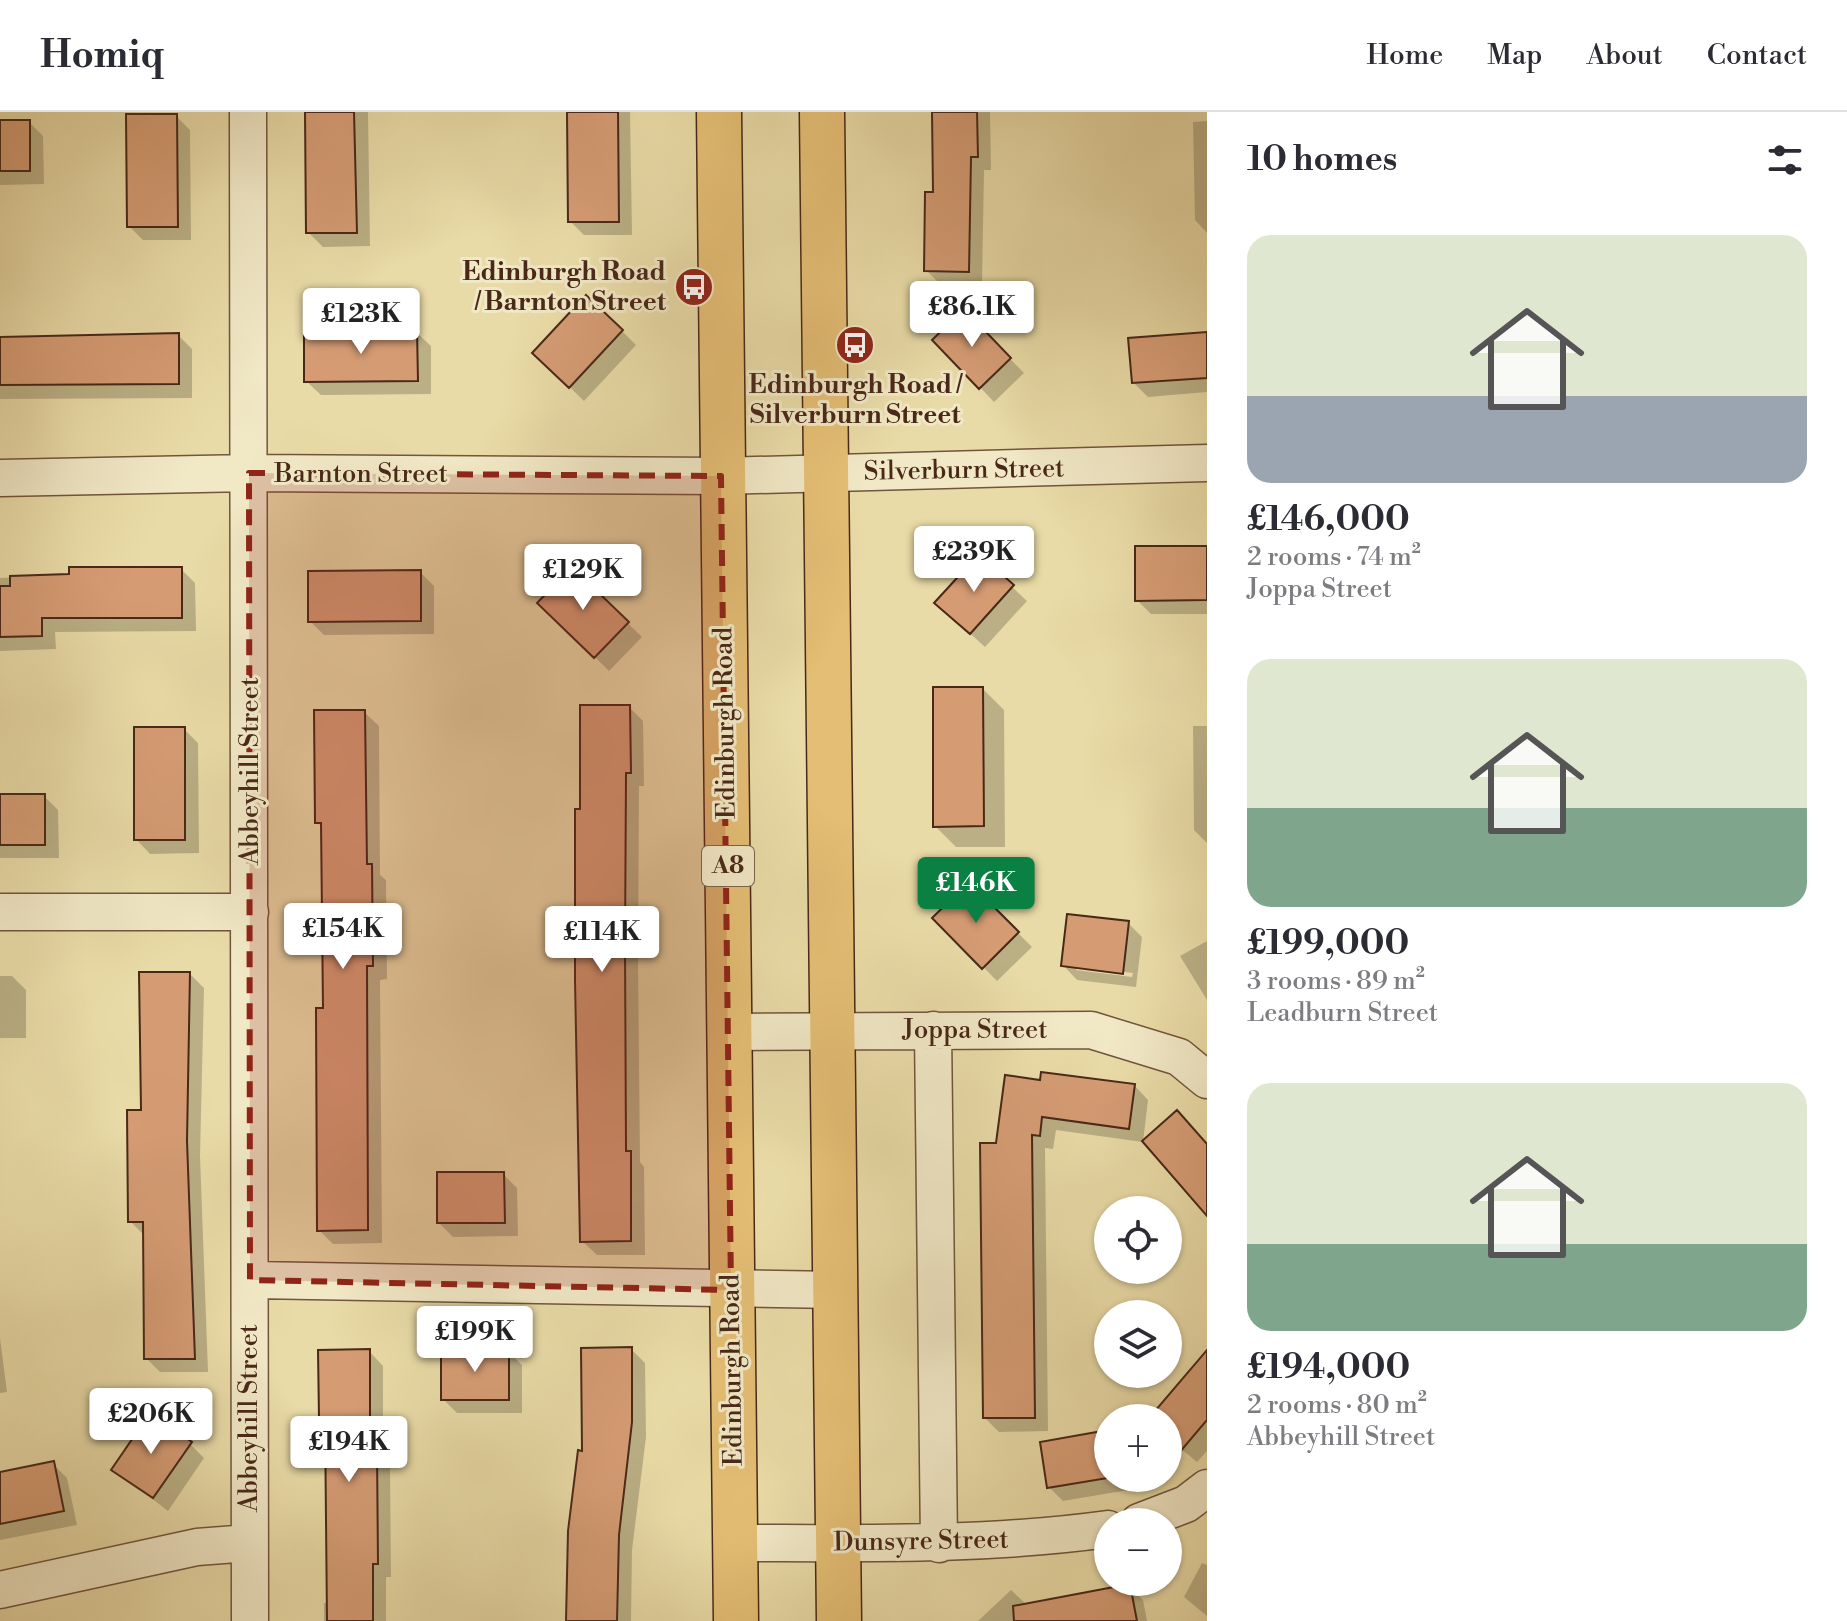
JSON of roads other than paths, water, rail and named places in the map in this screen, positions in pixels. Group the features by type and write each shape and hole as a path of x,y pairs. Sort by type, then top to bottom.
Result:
{"main road":[{"name":"Edinburgh Road","path":"719,112 736,1621"},
{"path":"822,112 839,1621"}],"street":[{"name":"Abbeyhill Street","path":"248,112 250,1621"},
{"name":"Silverburn Street","path":"721,476 1207,463"},
{"name":"Barnton Street","path":"0,478 249,473 721,476"},
{"path":"0,912 250,912"},
{"path":"933,1030 939,1544"},
{"name":"Joppa Street","path":"730,1032 1091,1030 1179,1057 1207,1080"},
{"path":"250,1280 837,1290"},
{"path":"1176,1508 1207,1488"},
{"name":"Dunsyre Street","path":"734,1543 939,1544 1045,1538 1094,1531"},
{"path":"0,1590 197,1547 249,1543"}],"place":[{"name":"Edinburgh Road / Barnton Street","path":"694,287"},
{"name":"Edinburgh Road / Silverburn Street","path":"855,345"}]}
